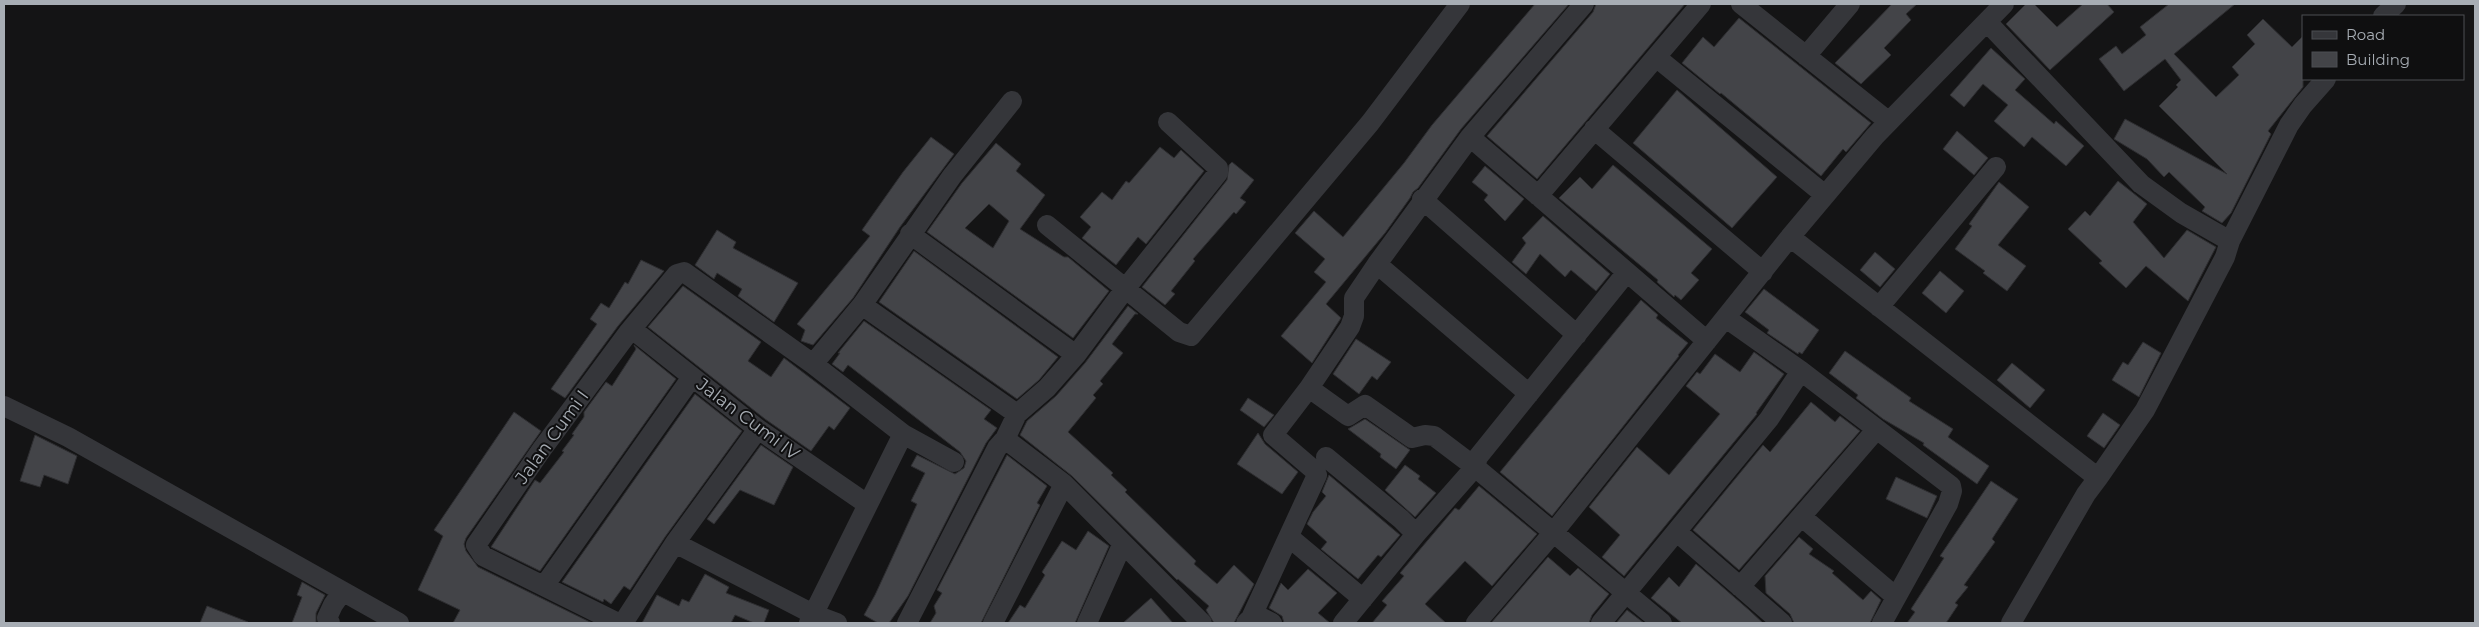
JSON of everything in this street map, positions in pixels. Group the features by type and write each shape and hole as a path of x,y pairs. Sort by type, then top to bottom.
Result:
{"street":[{"path":"1047,225 1179,332 1191,336 1370,123 1460,4"},
{"path":"1416,534 1401,519 1324,457 1274,435 1309,388 1350,326 1354,316 1354,298 1422,199 1470,137 1584,4"},
{"path":"1538,196 1701,4"},
{"path":"1741,4 1888,121"},
{"path":"1806,56 1850,4"},
{"path":"1476,623 1552,533 1790,237 1888,121 1988,23 2004,4"},
{"path":"2384,15 2396,4"},
{"path":"1988,23 2141,184 2181,214 2230,241"},
{"path":"1656,57 1825,195"},
{"path":"2011,623 2086,494 2145,410 2225,257 2230,241 2289,126 2303,105 2325,80"},
{"path":"954,462 904,434 813,364 862,305 952,176 1012,100"},
{"path":"907,623 997,448 1005,439 1017,414 1047,388 1076,355 1125,289 1219,171 1168,122"},
{"path":"1594,129 1763,272"},
{"path":"1470,137 1707,341"},
{"path":"1879,307 1996,167"},
{"path":"1422,199 1577,335"},
{"path":"910,234 1076,355"},
{"path":"1790,237 2098,478"},
{"path":"1377,264 1529,394"},
{"name":"Jalan Cumi I","path":"544,586 483,556 477,548 482,535 537,456 632,329 677,274 684,272 813,364"},
{"path":"1344,623 1416,534 1475,467 1478,457 1627,272"},
{"path":"862,305 1017,414"},
{"path":"1726,318 1801,371 1876,430 1948,481 1952,492 1948,504 1882,623"},
{"name":"Jalan Cumi IV","path":"632,329 758,430 867,504"},
{"path":"1602,623 1769,419 1801,371"},
{"path":"618,623 544,586 692,378"},
{"path":"1309,388 1348,416 1365,405 1412,438 1425,435 1434,436 1475,467 1662,623"},
{"path":"4,406 76,441 399,623"},
{"path":"623,623 675,544 758,430"},
{"path":"1740,587 1876,430"},
{"path":"811,619 867,504 904,434"},
{"path":"1005,439 1064,484 1122,545 1202,623"},
{"path":"1248,620 1289,537 1324,457"},
{"path":"993,623 1064,484"},
{"path":"1802,516 1896,597"},
{"path":"1677,532 1782,623"},
{"path":"1289,537 1363,599"},
{"path":"675,544 811,619 837,623"},
{"path":"1087,623 1122,545"},
{"path":"330,623 327,618 331,608 342,592"},
{"path":"1248,620 1260,617 1272,623"}],"building":[{"path":"1535,4 1569,4 1461,129 1418,188 1413,192 1385,233 1326,304 1341,318 1312,363 1281,336 1326,282 1314,272 1325,259 1295,233 1314,211 1343,237 1404,163 1432,125"},
{"path":"1596,4 1685,4 1537,179 1487,136 1593,12"},
{"path":"1892,4 1917,4 1906,14 1911,20 1884,48 1891,55 1861,84 1835,63"},
{"path":"2026,4 2034,4 2057,27 2083,4 2107,4 2114,12 2050,70 2006,24"},
{"path":"2169,4 2235,4 2174,54 2216,97 2239,75 2232,67 2255,44 2247,35 2263,19 2292,47 2302,37 2303,87 2268,131 2271,134 2231,213 2222,223 2202,211 2205,207 2169,172 2164,177 2147,159 2114,139 2125,119 2227,174 2159,106 2178,87 2176,85 2181,80 2165,59 2124,91 2099,59 2116,46 2122,54 2146,35 2140,27"},
{"path":"1739,18 1871,123 1846,152 1843,149 1821,176 1682,63 1703,37 1714,47"},
{"path":"1991,48 2025,79 2015,90 2054,124 2056,121 2084,146 2066,166 2032,137 2024,147 1994,121 2008,105 1983,84 1964,107 1950,95"},
{"path":"1677,90 1777,177 1732,228 1633,143"},
{"path":"1957,131 1988,158 1974,175 1943,149"},
{"path":"931,137 954,154 900,227 853,298 813,345 801,341 805,330 797,324 870,236 862,230 903,172"},
{"path":"996,143 1021,164 1016,171 1045,195 1020,229 1064,257 1068,257 1109,291 1073,338 927,232 962,183","holes":["989,204 1009,221 993,248 965,228"]},
{"path":"1160,147 1174,158 1181,150 1204,171 1146,244 1138,237 1116,265 1082,238 1091,227 1080,217 1102,192 1112,200 1126,181 1129,183"},
{"path":"1232,162 1254,180 1240,198 1246,202 1236,214 1234,212 1193,259 1195,261 1171,291 1175,294 1165,305 1142,287 1227,180 1229,165"},
{"path":"1613,165 1712,249 1691,273 1699,280 1681,300 1675,295 1674,297 1657,282 1658,280 1559,198 1580,177 1592,189"},
{"path":"1485,166 1524,199 1505,221 1484,200 1488,195 1472,182"},
{"path":"2118,181 2147,204 2133,222 2164,258 2187,230 2216,247 2188,301 2146,266 2126,288 2099,263 2102,261 2068,229 2085,211 2090,216"},
{"path":"1999,182 2029,207 1998,245 2026,266 2007,291 1983,273 1985,271 1955,249 1972,226 1969,224"},
{"path":"1543,216 1610,274 1596,291 1571,270 1565,277 1540,254 1526,274 1512,262 1526,243 1522,238"},
{"path":"717,230 736,242 733,248 798,283 774,322 738,296 742,289 717,273 714,279 695,265"},
{"path":"914,251 1058,357 1039,380 1017,399 879,302"},
{"path":"1875,252 1895,269 1880,287 1860,270"},
{"path":"641,260 664,271 618,326 565,398 551,389 597,324 590,319 601,303 609,308 625,282 628,284"},
{"path":"1940,271 1964,291 1946,313 1922,293"},
{"path":"683,286 761,342 748,361 771,377 784,358 850,408 834,430 829,426 811,451 765,419 648,327"},
{"path":"1764,289 1819,330 1802,354 1799,352 1798,354 1767,333 1769,330 1745,312"},
{"path":"1641,300 1658,315 1656,318 1688,343 1552,516 1500,472"},
{"path":"1128,306 1138,314 1135,314 1112,344 1123,353 1100,381 1103,384 1093,395 1096,398 1068,432 1113,473 1111,475 1127,490 1125,492 1196,561 1194,564 1217,584 1234,565 1254,584 1234,623 1214,623 1206,610 1209,606 1177,580 1072,476 1020,435 1027,421 1056,396 1085,363"},
{"path":"864,321 991,410 984,419 997,428 986,443 908,596 889,623 878,623 864,615 917,504 911,501 925,473 911,466 917,455 955,474 964,468 966,461 960,452 848,365 843,372 832,364 840,353 838,353"},
{"path":"1356,339 1391,362 1377,380 1372,376 1359,394 1333,374"},
{"path":"2143,342 2161,353 2139,397 2112,380 2123,362 2128,365"},
{"path":"634,345 676,379 540,571 491,547 535,480 540,483 564,452 562,451 584,417 584,412 606,382 612,386 636,349"},
{"path":"1845,351 1911,398 1909,401 1953,429 1948,437 1989,466 1977,484 1923,445 1924,443 1883,419 1856,398 1858,395 1829,373"},
{"path":"1754,352 1784,374 1757,414 1624,576 1602,557 1620,535 1589,507 1637,447 1669,475 1720,414 1686,386 1697,372 1700,374 1715,354 1740,372"},
{"path":"2012,363 2045,390 2030,408 1997,380"},
{"path":"695,394 742,431 665,537 630,590 624,586 611,604 604,599 603,602 562,582"},
{"path":"1248,398 1274,415 1264,427 1240,410"},
{"path":"1811,402 1835,422 1840,416 1860,431 1739,570 1693,530 1763,445 1770,452"},
{"path":"514,412 541,431 466,538 464,544 466,551 478,567 592,623 453,623 460,610 418,590 443,536 434,530"},
{"path":"2103,413 2120,425 2104,448 2087,436"},
{"path":"1365,419 1410,450 1396,469 1380,457 1381,454 1348,429"},
{"path":"1258,433 1265,444 1298,472 1282,494 1237,464"},
{"path":"35,435 77,456 68,484 44,475 40,487 20,481"},
{"path":"761,445 793,467 774,505 740,490 714,524 707,519"},
{"path":"1007,455 1047,486 1037,503 1040,505 981,623 930,623 936,613 934,606 942,593 937,590"},
{"path":"1405,465 1420,476 1418,479 1436,493 1415,517 1385,490"},
{"path":"1329,475 1400,535 1381,557 1378,555 1358,579 1321,549 1327,542 1307,524 1313,512 1326,496 1322,492"},
{"path":"1896,477 1937,496 1927,518 1886,499"},
{"path":"1991,481 2018,499 1992,539 1995,542 1964,585 1968,587 1955,603 1958,605 1946,623 1907,623 1915,612 1911,609 1944,558 1940,556"},
{"path":"1479,486 1537,534 1492,586 1465,561 1425,604 1446,623 1372,623 1387,605 1382,601 1404,576 1400,573 1455,508 1459,510"},
{"path":"1088,531 1109,546 1075,623 1008,623 1020,605 1025,608 1045,575 1042,572 1062,541 1076,550"},
{"path":"1799,537 1813,549 1809,554 1834,571 1832,573 1863,600 1871,591 1881,600 1870,623 1794,623 1790,614 1766,593 1765,576"},
{"path":"1548,557 1570,576 1578,568 1609,594 1592,615 1589,623 1491,623"},
{"path":"1696,564 1763,623 1682,623 1651,598 1669,577 1679,587"},
{"path":"1308,569 1337,593 1318,613 1330,623 1284,623 1282,616 1269,608 1281,583 1288,590"},
{"path":"705,574 729,587 726,593 769,610 764,623 754,623 735,615 731,623 642,623 657,595 679,606 682,599 689,602"},
{"path":"302,582 325,595 316,613 316,623 292,623 302,597 297,595"},
{"path":"1151,598 1173,623 1123,623"},
{"path":"207,606 248,622 248,623 200,623"},
{"path":"1627,610 1644,623 1616,623"}]}
